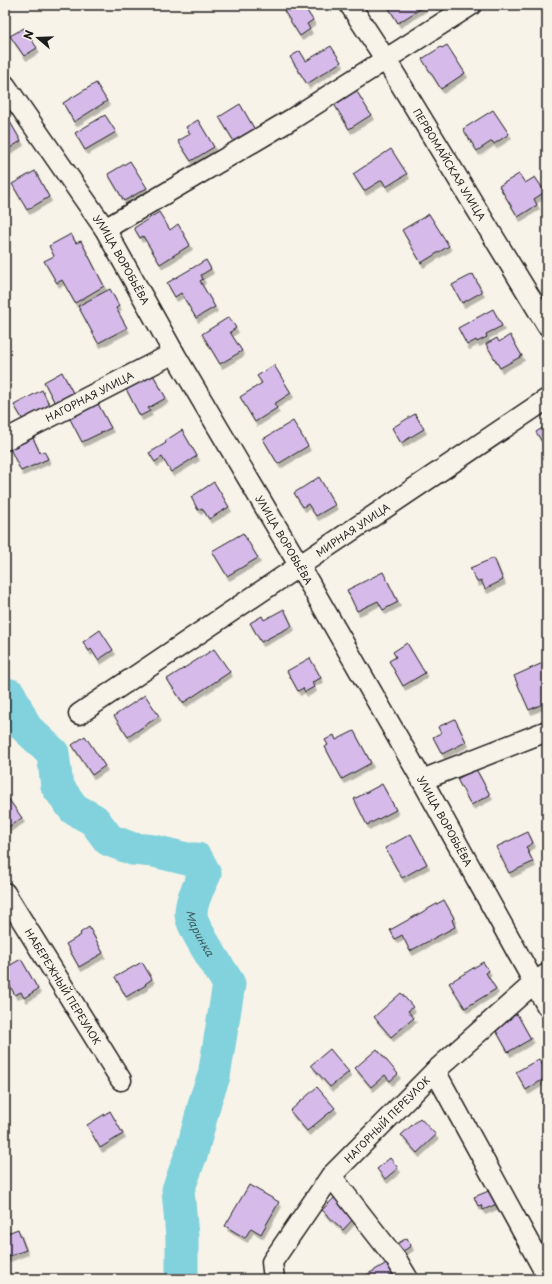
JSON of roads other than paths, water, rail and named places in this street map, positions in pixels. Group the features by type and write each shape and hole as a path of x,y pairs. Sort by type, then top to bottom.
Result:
{"street":[{"name":"ПЕРВОМАЙСКАЯ УЛИЦА","path":"350,5 386,60 547,325"},
{"path":"105,229 285,123 471,5"},
{"name":"УЛИЦА ВОРОБЬЁВА","path":"5,85 105,229 174,353 299,565 422,780 540,978 547,1006"},
{"name":"НАГОРНАЯ УЛИЦА","path":"5,440 174,353"},
{"name":"МИРНАЯ УЛИЦА","path":"79,714 547,399"},
{"path":"422,780 547,731"},
{"name":"НАБЕРЕЖНЫЙ ПЕРЕУЛОК","path":"5,893 121,1080"},
{"name":"НАГОРНЫЙ ПЕРЕУЛОК","path":"274,1279 272,1262 331,1176 435,1071 540,978"},
{"path":"435,1071 547,1276"},
{"path":"331,1176 398,1262 408,1279"}],"waterway":[{"name":"Маринка","path":"5,694 10,695 26,728 53,753 57,786 74,809 94,820 109,840 133,849 154,851 187,859 197,859 205,874 192,903 192,920 201,938 229,984 214,1076 206,1098 192,1152 178,1190 182,1237 182,1279"}]}
